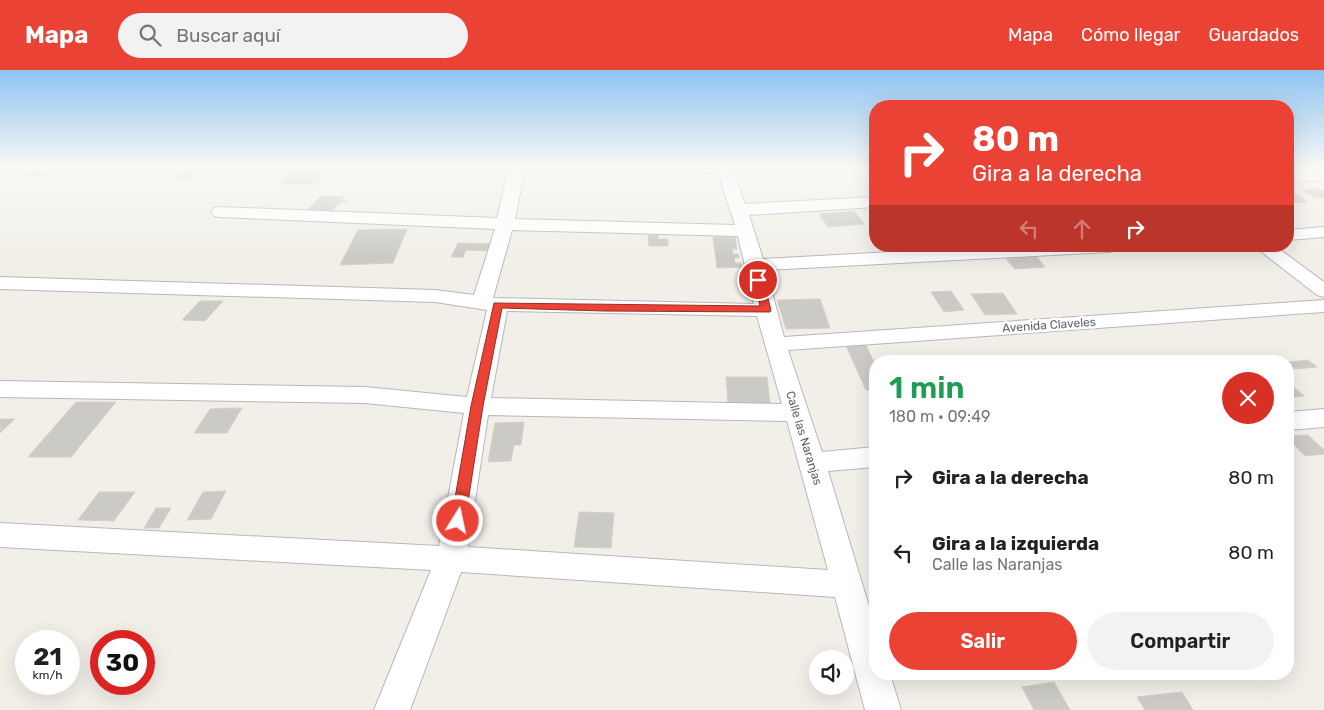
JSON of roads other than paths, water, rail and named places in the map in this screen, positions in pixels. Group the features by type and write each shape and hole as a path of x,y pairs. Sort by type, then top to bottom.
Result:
{"street":[{"path":"392,710 451,560 477,406 490,303 511,197"},
{"name":"Calle las Naranjas","path":"734,197 755,265 775,344 812,463 869,660"},
{"path":"220,212 505,224 742,220 869,203"},
{"path":"1294,234 1324,232"},
{"path":"755,265 997,252"},
{"path":"1271,252 1324,290"},
{"path":"0,283 435,296 490,303 604,308 766,310"},
{"name":"Avenida Claveles","path":"775,344 1324,306"},
{"path":"0,389 94,392 262,392 355,395 477,406 647,408 796,414"},
{"path":"1294,420 1324,418"},
{"path":"812,463 869,458"},
{"path":"0,534 848,585"},
{"name":"Calle las Naranjas","path":"875,680 883,710"}]}
